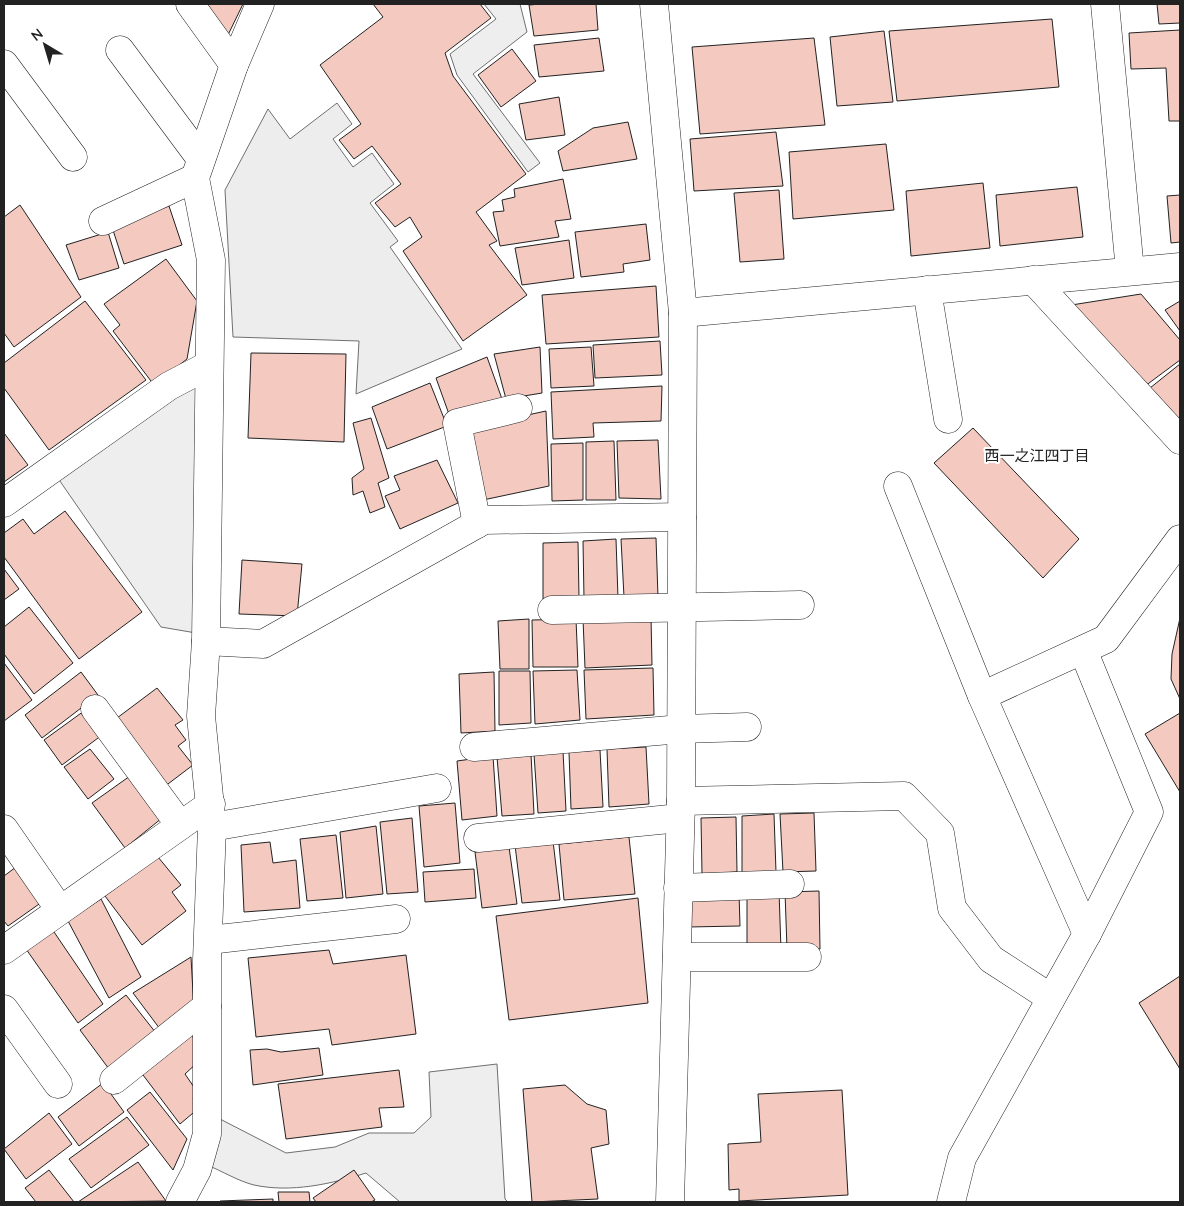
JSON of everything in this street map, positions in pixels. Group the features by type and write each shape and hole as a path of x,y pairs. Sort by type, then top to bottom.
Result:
{"street":[{"path":"190,4 234,65"},
{"path":"103,222 198,169 234,65 260,4"},
{"path":"654,4 683,313 681,810 670,1202"},
{"path":"1105,4 1130,271"},
{"path":"120,50 198,169 211,260 208,365 206,642 201,716 212,815 207,960 207,1134 197,1170 180,1202"},
{"path":"4,64 72,157"},
{"path":"683,313 1180,267"},
{"path":"1033,280 1180,440"},
{"path":"927,290 948,419"},
{"path":"4,503 169,386 208,365"},
{"path":"477,524 456,423 518,408"},
{"path":"898,486 982,696 1087,934"},
{"path":"206,642 263,644 484,520 682,517"},
{"path":"982,696 1106,639 1180,539"},
{"path":"552,610 800,604"},
{"path":"950,1202 962,1158 1087,934 1149,812 1083,650"},
{"path":"95,710 180,824"},
{"path":"474,746 681,729 747,727"},
{"path":"4,950 180,824 212,815 437,788"},
{"path":"478,838 681,810 904,796 940,833 952,908 990,959 1051,998"},
{"path":"4,829 60,910"},
{"path":"678,888 790,884"},
{"path":"209,940 396,919"},
{"path":"676,957 807,957"},
{"path":"114,1080 207,1006"},
{"path":"4,1009 58,1084"}],"shaded area":[{"path":"484,4 520,4 527,32 473,74 540,163 528,172 457,75 450,54 496,19"},
{"path":"337,103 352,124 333,139 353,167 372,153 394,184 370,203 398,241 390,247 462,349 356,394 359,341 233,337 225,190 268,109 290,139"},
{"path":"203,376 202,634 161,627 55,474"},
{"path":"497,1064 505,1199 508,1202 400,1202 366,1173 339,1181 311,1186 296,1188 268,1187 248,1183 207,1165 218,1118 286,1153 335,1147 369,1133 414,1133 431,1117 429,1072"}],"building":[{"path":"204,4 243,4 227,37"},
{"path":"373,4 480,4 491,18 445,53 453,76 526,174 476,212 497,241 489,245 527,295 463,341 403,251 422,237 410,217 395,227 375,203 401,184 372,146 354,159 339,140 361,124 320,65 383,17"},
{"path":"596,4 598,30 534,36 529,5"},
{"path":"1157,4 1180,4 1180,23 1159,24"},
{"path":"1052,19 1059,87 897,101 889,31"},
{"path":"1180,30 1180,121 1169,121 1166,68 1131,69 1129,33"},
{"path":"884,31 893,102 837,106 830,37"},
{"path":"599,38 604,71 539,77 534,45"},
{"path":"814,38 825,125 700,134 692,47"},
{"path":"512,49 536,81 501,107 478,75"},
{"path":"559,97 565,135 526,140 519,104"},
{"path":"628,122 637,159 563,171 558,151 593,128"},
{"path":"776,132 783,186 694,191 690,139"},
{"path":"886,144 894,210 793,219 789,152"},
{"path":"563,179 571,219 555,221 559,237 500,246 493,212 504,211 502,200 515,197 514,189"},
{"path":"983,183 990,248 911,256 906,191"},
{"path":"1077,187 1083,237 1000,246 996,195"},
{"path":"779,190 784,259 740,262 734,193"},
{"path":"1180,195 1180,242 1171,243 1167,196"},
{"path":"20,205 81,297 14,347 4,333 4,217"},
{"path":"169,206 182,245 124,264 112,227"},
{"path":"646,224 650,260 623,264 624,272 581,277 575,232"},
{"path":"108,232 119,268 79,280 66,245"},
{"path":"569,240 574,278 522,285 515,248"},
{"path":"166,259 197,301 187,359 154,385 113,331 120,325 104,304"},
{"path":"656,286 659,337 546,344 542,295"},
{"path":"1141,294 1180,340 1180,360 1141,389 1065,306"},
{"path":"85,301 146,380 49,450 4,388 4,363"},
{"path":"1180,301 1180,331 1165,310"},
{"path":"660,341 662,375 595,378 593,345"},
{"path":"540,347 542,393 506,399 494,354"},
{"path":"591,347 594,386 551,388 549,349"},
{"path":"251,353 346,354 344,442 248,438"},
{"path":"487,357 502,399 450,417 436,378"},
{"path":"1180,364 1180,428 1145,392"},
{"path":"430,383 447,426 387,449 372,407"},
{"path":"662,386 661,421 593,423 594,437 553,439 551,392"},
{"path":"546,411 549,486 483,500 467,428"},
{"path":"371,418 389,478 378,483 385,507 370,513 363,491 353,495 352,478 364,469 353,423"},
{"path":"973,428 1079,539 1043,578 934,463"},
{"path":"4,433 28,465 4,482"},
{"path":"658,440 661,499 619,498 617,441"},
{"path":"614,441 616,500 586,500 586,442"},
{"path":"583,443 583,500 552,501 551,444"},
{"path":"437,460 458,503 400,529 385,496 400,490 394,476"},
{"path":"65,511 142,612 79,659 4,557 4,533 23,519 34,534"},
{"path":"656,538 658,597 624,597 621,539"},
{"path":"616,539 618,598 584,599 583,541"},
{"path":"578,542 579,598 543,599 543,543"},
{"path":"242,560 302,564 297,616 239,614"},
{"path":"4,569 19,589 4,600"},
{"path":"29,607 73,663 34,694 4,654 4,627"},
{"path":"651,617 652,665 585,668 583,619"},
{"path":"1180,618 1180,699 1171,679 1172,654"},
{"path":"529,619 529,669 500,669 498,621"},
{"path":"576,619 578,667 533,667 532,620"},
{"path":"4,663 32,700 4,721"},
{"path":"653,668 654,715 586,719 584,670"},
{"path":"577,670 580,720 535,724 533,671"},
{"path":"499,671 530,671 531,723 499,725"},
{"path":"81,672 98,695 42,738 25,715"},
{"path":"494,672 495,731 461,733 459,674"},
{"path":"157,688 183,720 175,725 186,740 178,746 193,765 164,787 113,721"},
{"path":"84,711 102,735 62,765 44,740"},
{"path":"1180,713 1180,792 1145,734"},
{"path":"646,747 649,804 609,807 607,749"},
{"path":"90,749 114,779 88,799 64,767"},
{"path":"600,750 603,807 571,809 569,752"},
{"path":"563,751 566,811 538,813 534,754"},
{"path":"531,754 534,814 502,816 497,757"},
{"path":"493,756 497,816 462,820 457,761"},
{"path":"130,776 162,818 125,848 92,803"},
{"path":"455,803 460,863 424,867 419,806"},
{"path":"814,813 816,871 783,872 780,814"},
{"path":"774,814 776,872 742,874 742,816"},
{"path":"736,817 737,872 702,874 701,818"},
{"path":"412,818 418,892 387,894 380,822"},
{"path":"376,826 383,894 346,898 340,832"},
{"path":"336,835 343,898 307,901 300,839"},
{"path":"629,837 635,894 564,900 559,844"},
{"path":"553,841 560,900 522,903 515,845"},
{"path":"270,842 273,863 296,860 300,908 244,912 241,845"},
{"path":"509,847 517,904 482,908 475,852"},
{"path":"158,857 181,885 172,892 186,911 142,945 105,896"},
{"path":"16,867 42,902 8,926 4,921 4,876"},
{"path":"474,869 476,898 425,902 423,872"},
{"path":"779,891 781,950 747,951 747,893"},
{"path":"819,891 820,949 787,949 785,892"},
{"path":"739,893 740,926 688,927 688,894"},
{"path":"638,898 648,1003 509,1020 496,916"},
{"path":"101,899 141,977 109,998 68,921"},
{"path":"52,929 103,1004 78,1023 26,949"},
{"path":"329,950 333,964 406,955 416,1034 332,1045 329,1029 256,1037 248,958"},
{"path":"191,957 194,1011 163,1033 133,993"},
{"path":"1180,976 1180,1069 1139,1003"},
{"path":"126,995 156,1033 109,1069 80,1030"},
{"path":"192,1031 198,1062 185,1074 198,1093 193,1098 199,1108 180,1124 140,1071"},
{"path":"319,1048 323,1075 253,1085 250,1050 267,1049 281,1052"},
{"path":"399,1070 404,1107 379,1108 382,1127 286,1139 278,1084"},
{"path":"103,1083 124,1112 79,1146 58,1117"},
{"path":"565,1085 587,1104 606,1110 609,1144 591,1148 598,1199 532,1202 523,1089"},
{"path":"842,1090 848,1195 739,1201 739,1189 729,1190 728,1144 761,1142 758,1094"},
{"path":"150,1092 187,1139 173,1170 127,1110"},
{"path":"49,1113 72,1144 26,1179 4,1149"},
{"path":"127,1117 149,1145 91,1188 69,1159"},
{"path":"138,1162 166,1201 78,1202"},
{"path":"49,1170 74,1202 36,1202 25,1188"},
{"path":"354,1170 375,1200 371,1202 316,1202 313,1198"},
{"path":"278,1192 309,1192 310,1202 279,1202"},
{"path":"273,1199 273,1202 220,1202 220,1201"}],"district":[{"name":"西一之江四丁目","path":"1037,456"}]}
